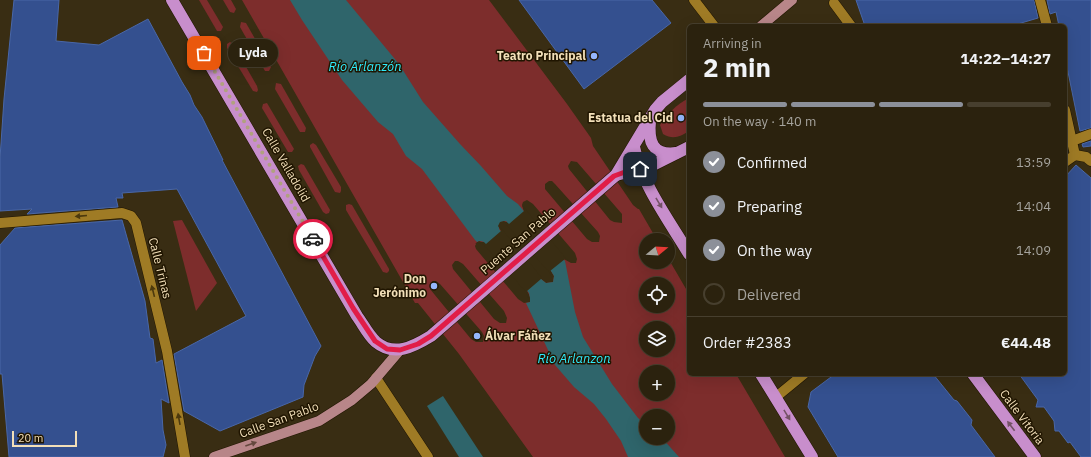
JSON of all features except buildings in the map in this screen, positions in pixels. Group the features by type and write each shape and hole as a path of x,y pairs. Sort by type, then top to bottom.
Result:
{"highway":[{"name":"Calle Valladolid","path":"172,0 363,324 375,341 387,349 400,350"},
{"path":"616,175 658,106 687,82"},
{"path":"671,94 687,90"},
{"path":"650,120 650,141 656,149 662,153 668,154 684,149"},
{"path":"634,147 636,159 640,169 687,251"},
{"path":"616,175 663,161 684,149"},
{"name":"Puente San Pablo","path":"400,350 418,344 439,329 616,175"},
{"path":"762,376 812,457"},
{"name":"Calle Vitoria","path":"974,376 1034,457"}],"main road":[{"path":"763,24 792,0"},
{"name":"Calle San Pablo","path":"214,457 319,421 352,400 376,378 400,350"}],"street":[{"path":"694,0 712,24"},
{"path":"1040,0 1046,24"},
{"path":"834,3 850,24"},
{"path":"1067,119 1075,155"},
{"path":"1072,140 1091,134"},
{"path":"1075,155 1091,160"},
{"path":"1067,161 1075,155"},
{"name":"Calle Trinas","path":"0,223 122,213 131,216 136,222 161,322 185,457"},
{"path":"776,397 802,376"},
{"path":"376,378 428,457"}],"shaded area":[{"path":"199,0 207,0 223,27 221,31 217,31"},
{"path":"223,0 231,0 236,9 234,13 230,12"},
{"path":"242,0 489,0 591,138 593,146 633,205 639,209 653,233 639,233 639,269 674,269 687,291 687,376 737,376 785,457 533,457 459,354 418,303 415,303","holes":["571,161 577,162 622,214 622,223 610,220 569,169 568,166","552,181 598,232 600,236 599,242 592,242 587,239 545,189 545,184","527,200 533,204 575,253 577,259 576,263 571,263 564,259 551,271 554,276 553,282 546,283 541,279 527,291 530,297 530,302 524,303 518,299 475,246 477,242 484,242 501,231 500,223 507,222 524,211 522,205 523,202","455,261 463,264 504,311 507,318 506,323 500,323 494,319 453,269 452,265","433,281 440,284 482,332 484,336 483,342 476,342 471,339 430,289 430,284"]},
{"path":"241,22 246,23 271,67 269,71 265,71 240,27"},
{"path":"230,42 233,44 257,86 257,92 253,91 227,48 227,44"},
{"path":"276,83 281,84 306,128 305,132 300,132 275,89"},
{"path":"687,99 687,132 676,137 670,137 663,134 660,125 676,106"},
{"path":"267,103 294,149 292,152 288,152 262,108 263,104"},
{"path":"313,143 316,145 341,187 340,193 335,192 310,147"},
{"path":"301,164 304,165 330,210 329,213 326,214 323,212 299,170 298,166"},
{"path":"346,205 352,205 389,269 387,273 383,272 346,210"},
{"path":"182,220 217,283 196,311 173,221"}],"water":[{"name":"Río Arlanzón","path":"290,0 346,0 399,64 423,102 507,196 518,204 565,261 575,312 583,337 612,384 639,419 639,445 668,445 679,457 628,457 621,441 606,419 594,404 574,387 555,365 526,303 530,302 529,293 484,242 477,242 475,240 422,169 406,156 393,134 378,122 342,80","holes":["506,221 554,276 553,282 546,283 541,279 499,229 501,222"]},
{"path":"443,396 483,457 459,457 427,406"}],"pier":[{"path":"522,205 568,261 565,259 550,271 552,278 549,272 506,224 501,224 501,228 542,278 527,291 529,295 528,298 526,292 484,245 481,243 475,244 479,241 486,244 501,231 498,226 500,222 504,221 509,224 524,211"}],"way so far":[{"path":"204,53 313,239"}],"place":[{"name":"Lyda","path":"204,53"},
{"name":"Teatro Principal","path":"594,56"},
{"name":"Estatua del Cid","path":"681,118"},
{"name":"Don Jerónimo","path":"434,286"},
{"name":"Álvar Fáñez","path":"477,336"}],"route":[{"path":"313,239 353,308 375,341 387,349 400,350 418,344 431,336 614,176 640,169"}],"water label":[{"name":"Río Arlanzon","path":"574,358"}]}
